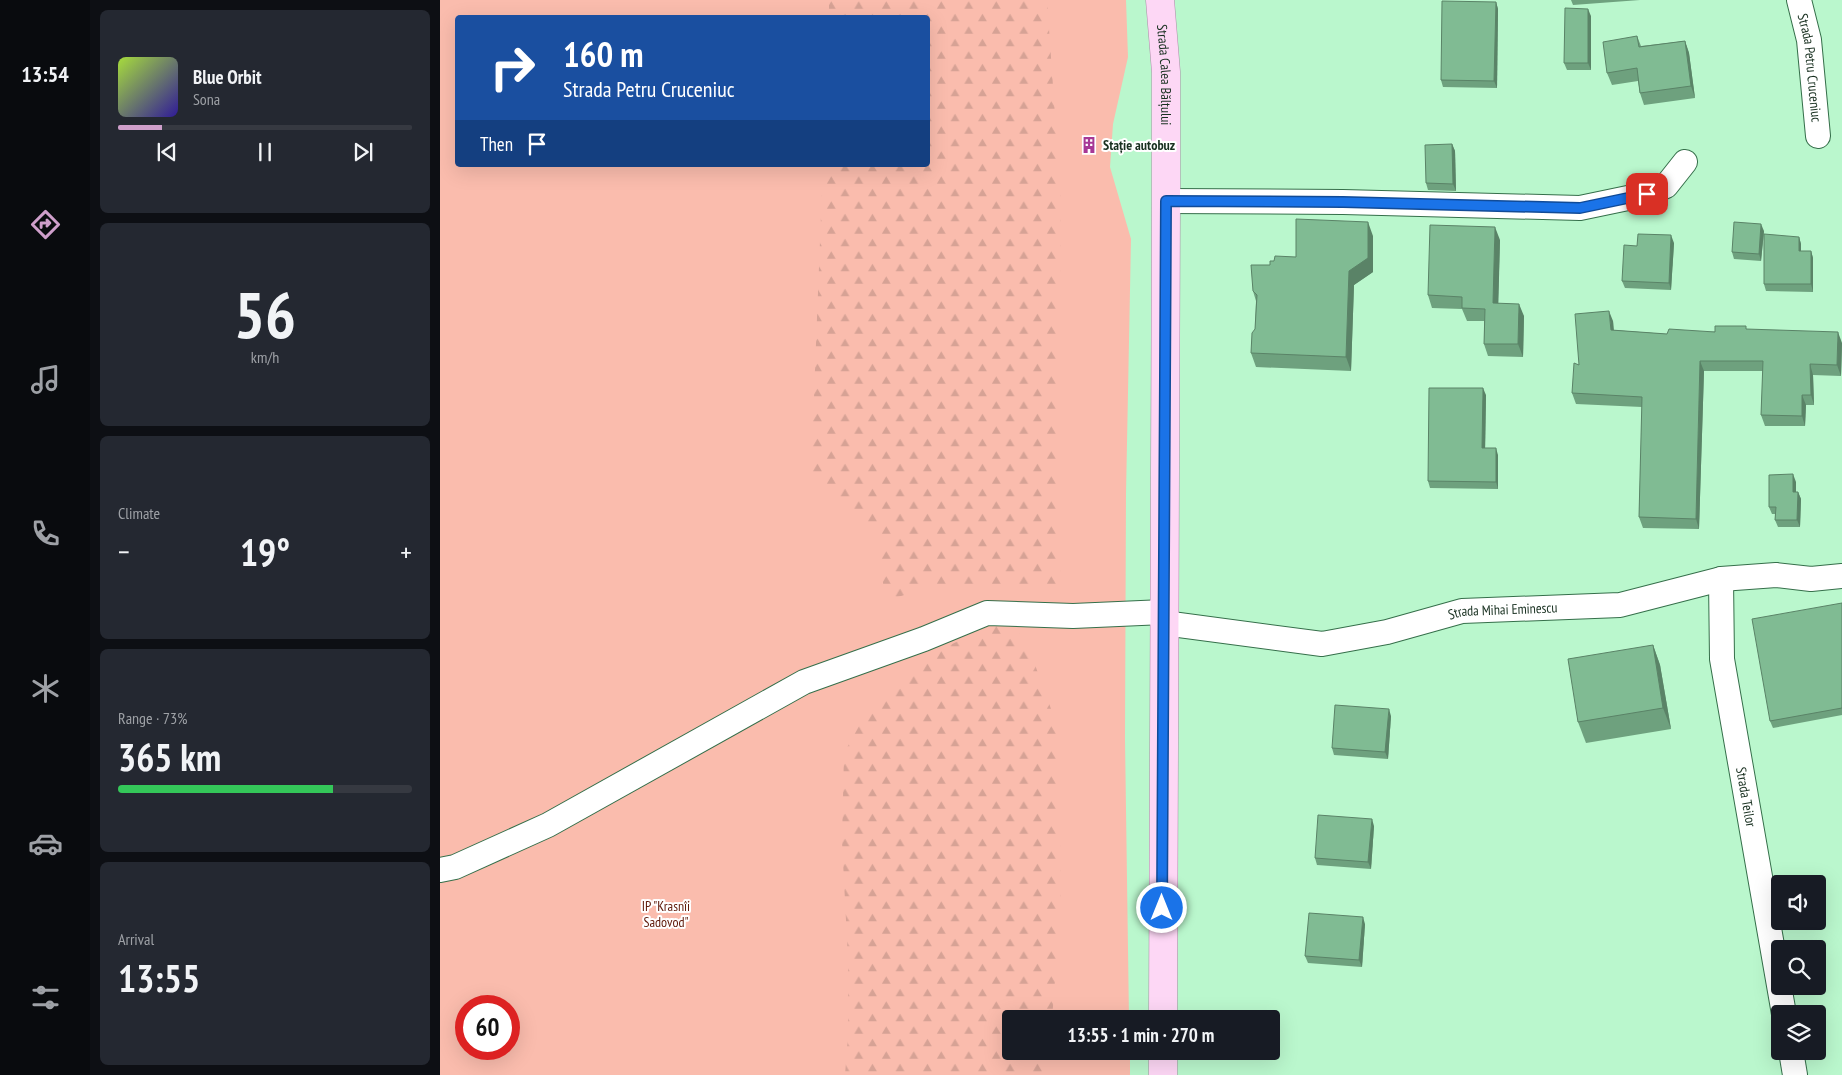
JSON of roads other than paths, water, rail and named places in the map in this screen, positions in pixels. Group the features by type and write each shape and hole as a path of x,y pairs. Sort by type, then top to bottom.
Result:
{"main road":[{"name":"Strada Calea Bălțului","path":"1160,0 1166,72 1162,1010"},
{"path":"1162,1060 1162,1075"}],"street":[{"name":"Strada Petru Cruceniuc","path":"1799,0 1808,40 1818,136"},
{"path":"1166,201 1343,202 1580,208 1647,194 1666,186 1684,162"},
{"name":"Strada Mihai Eminescu","path":"440,877 456,867 548,825 804,682 924,640 987,613 1164,617 1322,644 1387,632 1462,611 1620,605 1721,579 1776,575 1811,579 1842,576"},
{"name":"Strada Teilor","path":"1721,579 1722,660 1782,1005"},
{"path":"1792,1060 1795,1075"}],"place":[{"name":"Stație autobuz","path":"1089,145"}],"park label":[{"name":"IP \"Krasnîi Sadovod\"","path":"666,914"}]}
